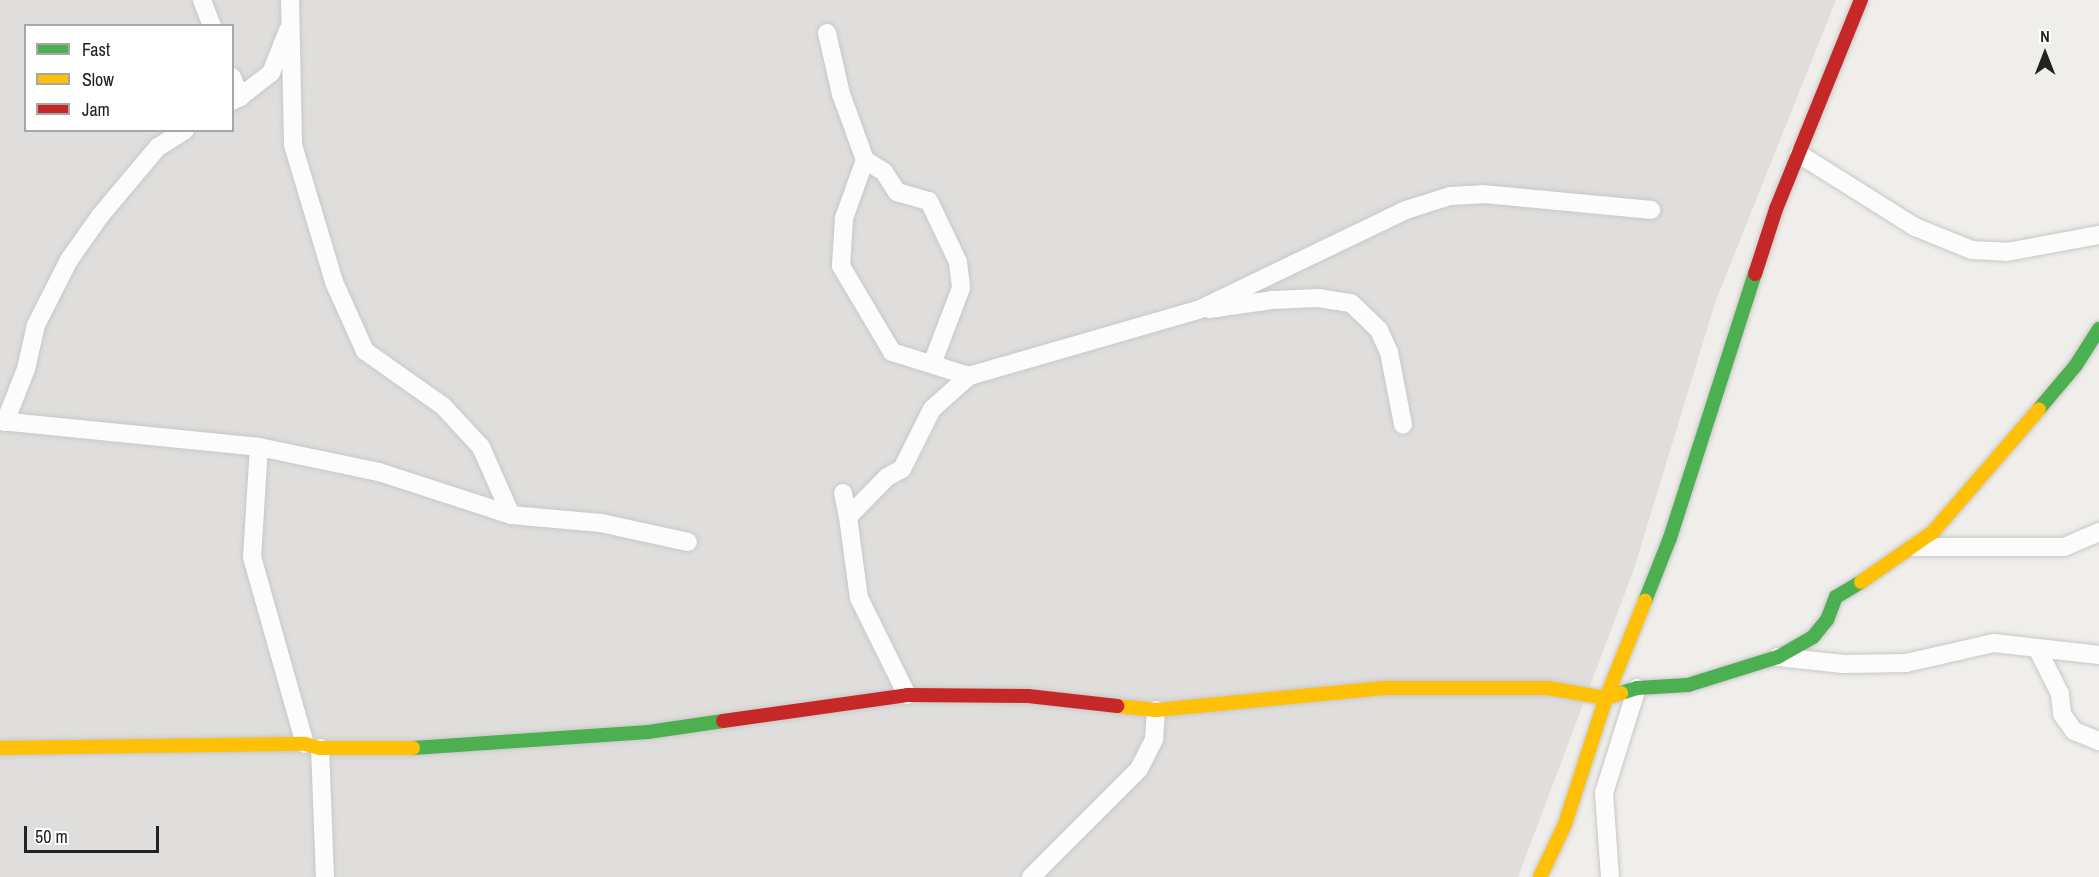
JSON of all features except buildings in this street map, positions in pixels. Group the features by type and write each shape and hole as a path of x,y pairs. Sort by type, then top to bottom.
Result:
{"street":[{"path":"202,0 211,24"},
{"path":"290,0 293,145 334,282 365,351 443,406 481,447 511,515"},
{"path":"1540,877 1565,824 1606,698 1670,538 1737,324 1799,154 1862,0"},
{"path":"236,99 271,73 291,22"},
{"path":"827,33 841,94 865,160 885,172 897,192 929,201 958,262 961,288 932,364"},
{"path":"182,132 158,147 99,216 69,260 36,325 26,369 3,421 259,447 379,472 511,515 601,523 688,542"},
{"path":"1799,154 1915,227 1972,250 2007,252 2099,235"},
{"path":"865,160 844,218 841,266 892,352 969,376"},
{"path":"1198,310 1369,225 1450,196 1484,194 1652,210"},
{"path":"849,517 887,477 902,470 932,409 969,376 1198,310 1273,300 1318,298 1351,303 1379,330 1389,352 1403,425"},
{"path":"0,748 312,746 426,748 648,732 907,695 1028,696 1156,710 1429,686 1548,688 1606,698 1637,688 1688,685 1778,657 1813,637 1827,620 1836,597 1933,532 2051,395 2099,329"},
{"path":"259,447 252,557 312,746 325,877"},
{"path":"843,493 849,517 858,598 907,695"},
{"path":"1912,547 2064,547 2099,532"},
{"path":"1778,657 1844,664 1906,663 1994,643 2038,650 2099,655"},
{"path":"2038,650 2060,694 2062,714 2074,731 2099,741"},
{"path":"1610,877 1604,793 1637,688"},
{"path":"1031,877 1139,770 1154,739 1156,710"}],"shaded area":[{"path":"0,0 1836,0 1715,303 1634,569 1518,877 0,877"}],"traffic: fast":[{"path":"1645,601 1670,538 1755,274"},
{"path":"2039,409 2076,365 2099,329"},
{"path":"1621,693 1637,688 1688,685 1778,657 1813,637 1827,620 1836,597 1861,582"},
{"path":"413,748 648,732 723,721"}],"traffic: slow":[{"path":"1861,582 1933,532 2039,409"},
{"path":"1540,877 1565,824 1606,698 1645,601"},
{"path":"1117,706 1156,710 1384,688 1548,688 1606,698 1621,693"},
{"path":"0,748 305,744 320,748 413,748"}],"traffic: jam":[{"path":"1755,274 1776,209 1861,0"},
{"path":"723,721 907,695 1028,696 1117,706"}]}
